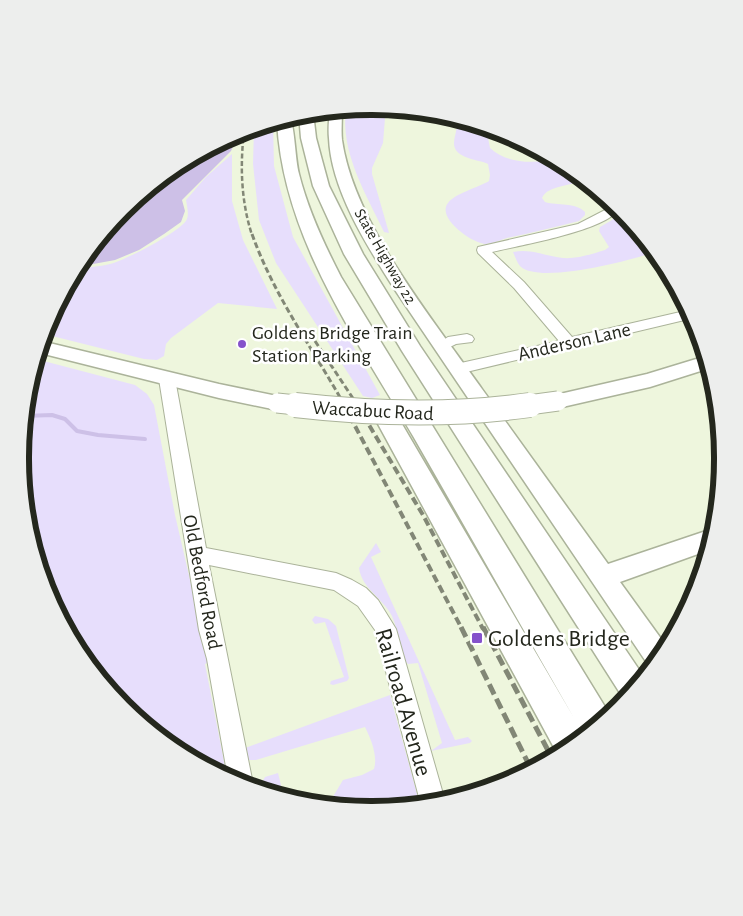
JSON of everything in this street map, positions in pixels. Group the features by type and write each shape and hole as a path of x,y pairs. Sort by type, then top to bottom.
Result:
{"highway":[{"path":"307,122 309,145 319,180 336,220 355,256 415,355 630,683"},
{"path":"285,127 287,153 293,183 310,233 336,284 593,719"},
{"path":"384,412 568,739"}],"main road":[{"name":"State Highway 22","path":"336,117 337,149 345,178 358,210 387,264 654,651"},
{"name":"Waccabuc Road","path":"47,349 167,379 277,403 321,408 421,414 496,410 558,401 650,380 701,364"},
{"path":"602,577 704,542"}],"street":[{"path":"568,342 519,284 483,250 582,227 610,212"},
{"name":"Anderson Lane","path":"458,369 683,316"},
{"path":"442,346 453,340 466,339"},
{"name":"Old Bedford Road","path":"167,379 210,630 218,659 239,775"},
{"name":"Railroad Avenue","path":"198,555 336,582 349,587 370,603 385,629 431,795"}],"shaded area":[{"path":"372,115 385,118 383,143 372,168 372,174 389,233 384,232 362,188 351,157 345,125 346,116"},
{"path":"457,126 491,136 488,138 490,148 509,159 544,161 562,173 575,182 549,190 542,198 545,202 571,205 581,209 585,212 585,215 579,221 487,244 479,243 464,235 447,216 446,209 448,203 461,194 489,181 490,175 488,164 463,156 455,149 454,141"},
{"path":"273,130 274,166 293,237 380,395 372,398 363,396 276,263 259,220 253,164 254,136"},
{"path":"234,144 231,151 182,200 185,211 181,222 139,250 115,260 89,265 114,232 146,200 181,173"},
{"path":"232,154 232,201 243,240 277,309 218,303 171,338 166,344 164,356 157,360 144,359 52,336 64,306 87,268 117,262 139,252 175,231 187,219 186,200 206,177"},
{"path":"615,217 647,254 586,269 545,273 530,271 520,266 513,252 532,252 568,258 605,250 609,247 599,231 600,227"},
{"path":"43,361 135,385 147,394 154,405 175,515 209,662 205,664 225,768 181,743 129,700 100,667 64,610 40,547 29,480 29,436 35,391"},
{"path":"376,543 381,552 371,557 455,740 468,737 472,741 470,743 431,751 442,743 418,663 408,664 406,662 392,616 364,582 359,568"},
{"path":"315,616 328,619 336,626 349,678 347,681 333,685 330,684 331,681 344,677 325,622 315,624 312,620"},
{"path":"390,695 418,798 372,801 332,798 343,780 362,775 374,769 372,742 365,727 256,760 249,760 245,748"},
{"path":"278,773 282,789 261,783 265,777"}],"waterway":[{"path":"32,416 52,415 65,419 77,431 98,435 145,439"}],"railway":[{"path":"243,140 242,183 252,235"},
{"path":"252,234 271,279 345,406"},
{"path":"315,341 358,406"},
{"path":"344,405 462,629"},
{"path":"357,405 423,515 483,629"},
{"path":"483,627 549,751"},
{"path":"462,629 528,763"}],"place":[{"name":"Goldens Bridge Train Station Parking","path":"242,344"},
{"name":"Goldens Bridge","path":"477,638"}]}
